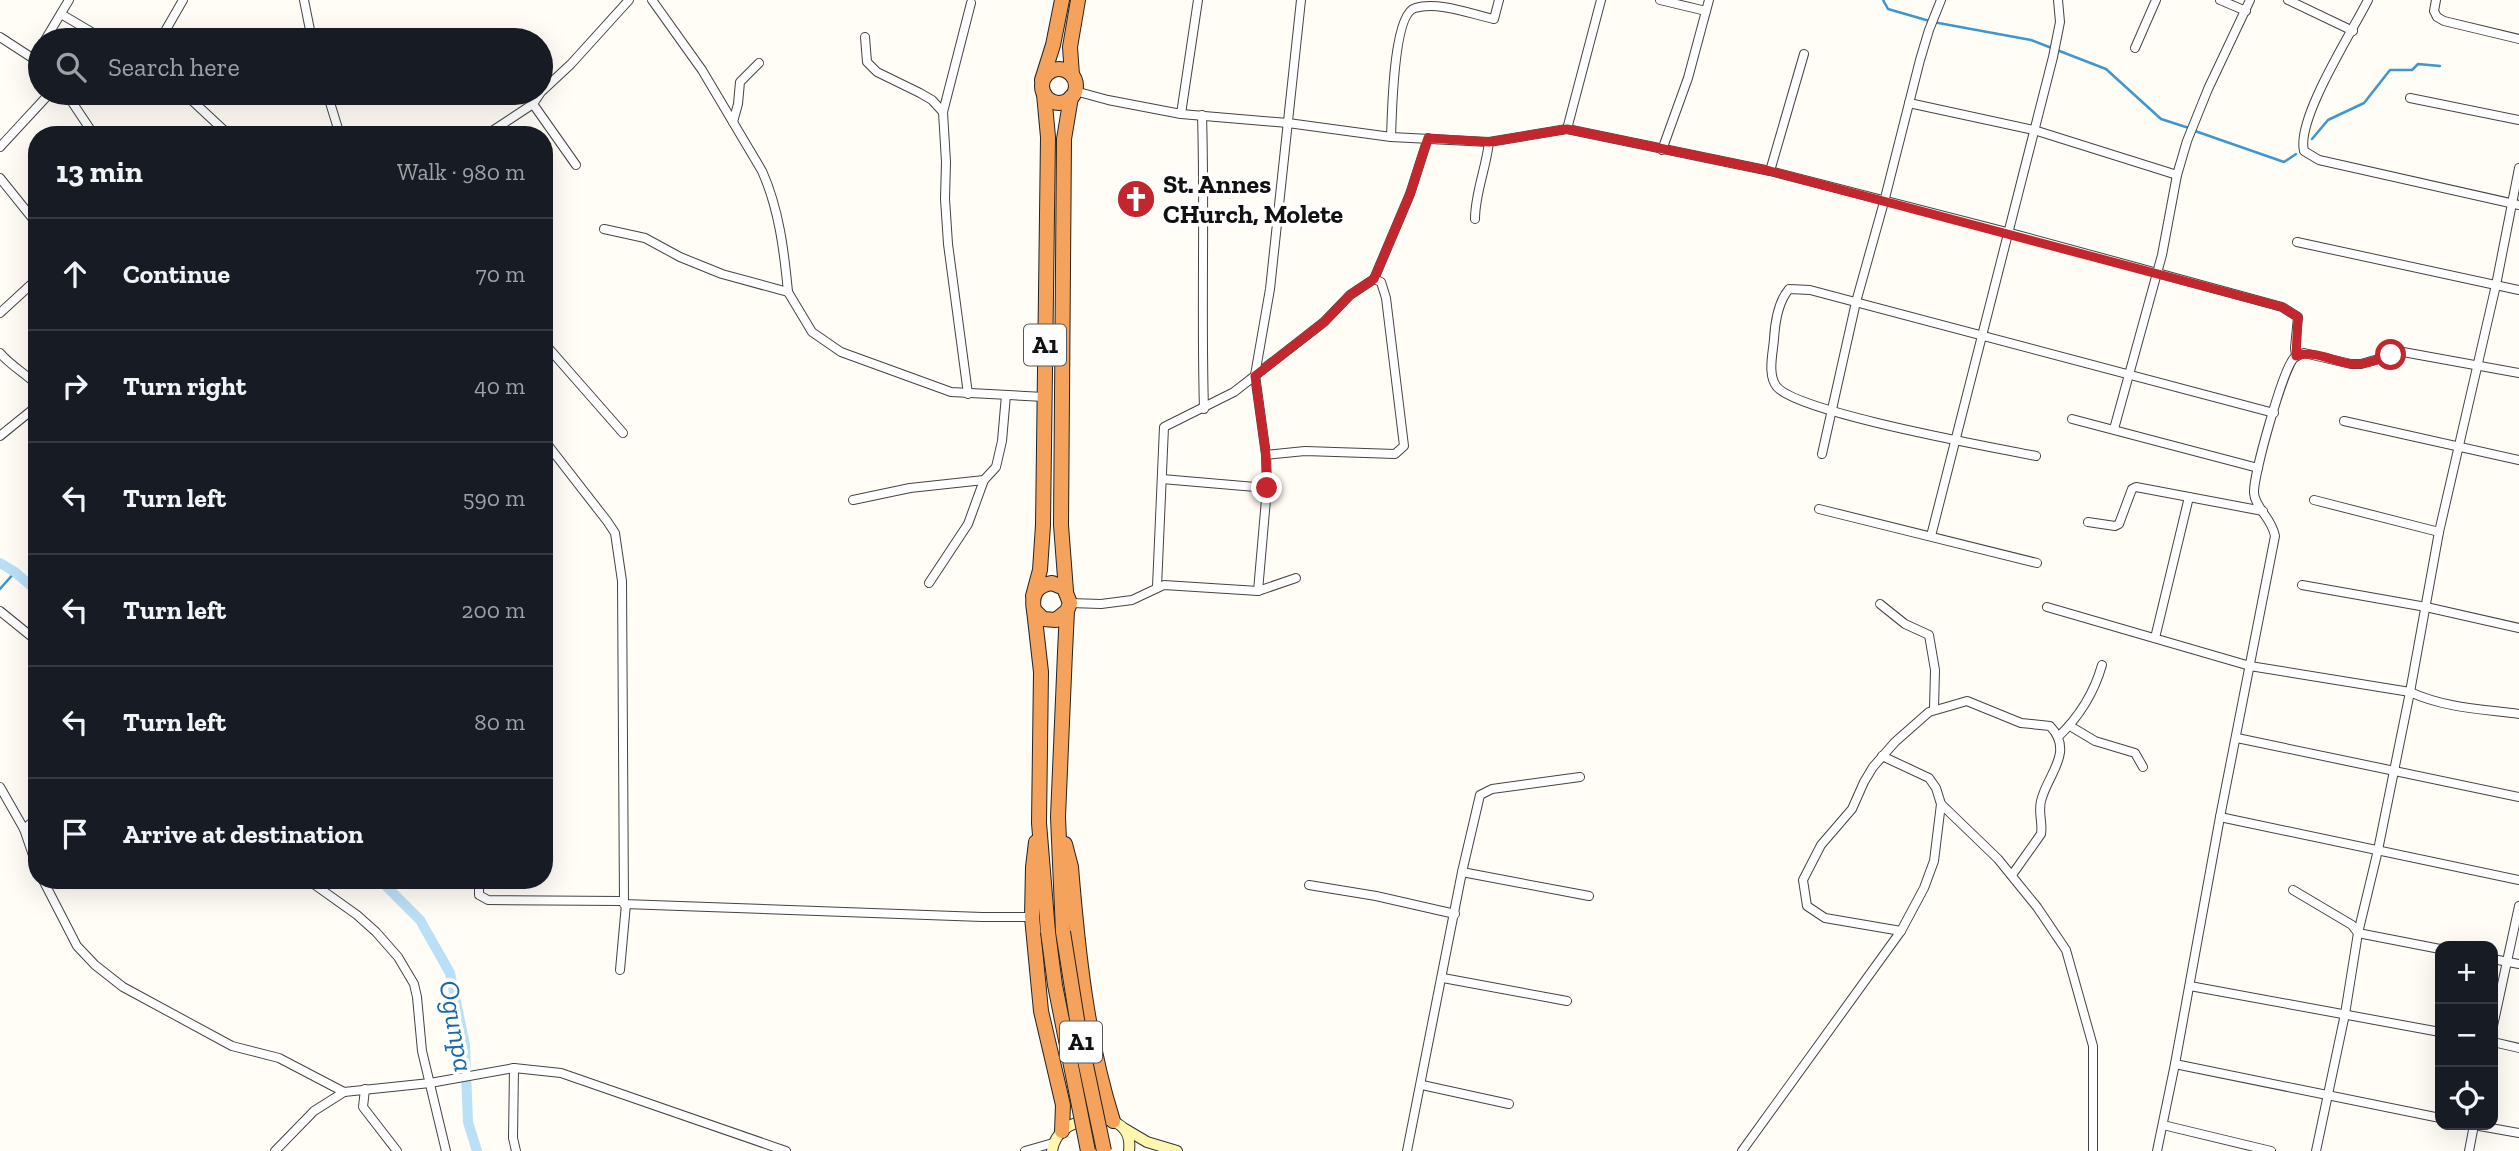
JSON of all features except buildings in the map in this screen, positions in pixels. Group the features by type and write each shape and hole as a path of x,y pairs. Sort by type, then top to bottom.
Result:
{"highway":[{"name":"A1","path":"1062,0 1042,88 1048,136 1042,548 1034,603 1041,672 1039,823 1056,932 1104,1151"},
{"path":"1072,75 1057,69 1050,72 1042,88 1047,99 1064,102 1073,94 1072,75 1070,47 1078,0"},
{"name":"A1","path":"1073,94 1064,139 1061,525 1068,602 1058,817 1055,985 1088,1151"},
{"path":"1045,584 1058,584 1068,602 1062,617 1050,621 1043,619 1034,603 1037,590 1045,584"},
{"path":"1058,817 1071,867 1087,1012 1105,1095 1119,1125"},
{"path":"1039,823 1032,867 1032,917 1041,1011 1063,1105 1062,1130"}],"main road":[{"path":"1053,1147 1062,1130 1084,1120 1119,1125 1147,1142 1177,1151"},
{"path":"1119,1125 1130,1140 1129,1151"}],"street":[{"path":"52,28 69,0"},
{"path":"167,28 183,0"},
{"path":"304,0 310,28"},
{"path":"553,81 629,0"},
{"path":"652,0 702,71 769,187 783,242 788,292 812,331 841,352 934,387 968,394 1044,397"},
{"path":"1181,114 1198,0"},
{"path":"1258,591 1267,488 1266,455 1255,376 1270,289 1301,0"},
{"path":"1391,136 1393,87 1401,27 1410,10 1416,7 1438,7 1494,19 1499,0"},
{"path":"1567,129 1601,0"},
{"path":"1660,0 1706,11"},
{"path":"1662,150 1688,78 1709,0"},
{"path":"1822,454 1856,302 1885,202 1928,30 1941,0"},
{"path":"1931,536 2053,57 2060,13 2058,0"},
{"path":"2135,48 2156,0"},
{"path":"2220,0 2246,11"},
{"path":"2114,429 2156,274 2177,174 2193,126 2250,0"},
{"path":"2288,0 2353,31"},
{"path":"2368,0 2322,87 2305,127 2302,143 2304,151 2319,160 2516,205"},
{"path":"2436,0 2434,10 2437,18 2519,39"},
{"path":"968,394 948,244 945,199 947,162 943,112 971,4"},
{"path":"61,14 85,28"},
{"path":"0,37 28,54"},
{"path":"865,37 867,62 877,72 932,100 943,112"},
{"path":"1770,171 1804,54"},
{"path":"733,122 740,82 758,63"},
{"path":"1073,94 1181,114 1391,136 1489,142 1567,129 1770,171 2282,307 2298,317 2296,356 2289,368 2258,468 2254,496 2273,525 2275,536 2157,1151"},
{"path":"2410,98 2519,120"},
{"path":"1909,103 2034,130 2177,174"},
{"path":"0,147 39,105"},
{"path":"74,105 88,126"},
{"path":"196,105 217,126"},
{"path":"331,105 337,126"},
{"path":"500,126 531,105"},
{"path":"534,105 549,126"},
{"path":"1202,115 1204,179 1201,316 1204,409"},
{"path":"553,132 576,165"},
{"path":"1157,587 1164,427 1234,392 1324,322 1350,295 1374,279 1410,194 1428,138"},
{"path":"1475,219 1475,202 1483,178 1489,142"},
{"path":"2316,1151 2345,1014 2358,933 2410,692 2439,532 2516,205 2519,168"},
{"path":"0,178 28,213"},
{"path":"604,229 645,238 680,257 722,274 788,292"},
{"path":"2297,242 2519,290"},
{"path":"1266,455 1305,451 1395,454 1404,446 1386,298 1381,282 1374,279"},
{"path":"0,313 28,287"},
{"path":"2036,456 1830,411 1788,395 1774,382 1772,373 1775,329 1782,298 1789,289 1799,288 2274,413"},
{"path":"2296,356 2304,353 2361,364 2403,352 2519,373"},
{"path":"0,353 28,376"},
{"path":"553,353 623,433"},
{"path":"929,583 968,524 984,480 996,467 1002,441 1006,395"},
{"path":"0,436 28,413"},
{"path":"2072,419 2258,468"},
{"path":"2344,421 2519,460"},
{"path":"553,452 607,521 614,533 619,552 624,643 624,903 620,970"},
{"path":"1162,479 1267,488"},
{"path":"853,500 910,488 984,480"},
{"path":"2088,522 2115,526 2119,524 2132,489 2136,486 2263,511"},
{"path":"2155,638 2189,497"},
{"path":"2314,500 2439,532"},
{"path":"1819,509 2037,563"},
{"path":"1068,602 1101,604 1132,600 1157,587 1172,585 1258,591 1296,578"},
{"path":"2302,585 2426,607 2519,628"},
{"path":"1880,604 1905,624 1929,635 1935,670 1934,709"},
{"path":"2047,607 2250,666 2410,692 2459,708 2519,713"},
{"path":"0,611 28,634"},
{"path":"2058,737 2070,726 2088,700 2102,665"},
{"path":"1901,931 1818,915 1807,906 1803,880 1821,845 1852,809 1867,775 1882,756 1934,709 1967,701 2021,723 2050,726 2058,737 2060,761 2042,799 2039,811 2041,834 2012,875"},
{"path":"2070,726 2095,741 2135,753 2143,767"},
{"path":"2237,738 2519,797"},
{"path":"1742,1151 1901,931 1924,888 1934,861 1941,804 1936,788 1928,778 1882,756"},
{"path":"1407,1151 1462,872 1480,795 1492,789 1580,776"},
{"path":"0,789 28,841"},
{"path":"1941,804 1979,839 2012,875 2059,938 2070,959 2093,1046 2093,1151"},
{"path":"2220,817 2519,880"},
{"path":"24,829 28,826"},
{"path":"1462,872 1589,896"},
{"path":"1309,885 1376,896 1455,914"},
{"path":"48,889 77,946 117,983 232,1046 279,1058 344,1092"},
{"path":"320,889 367,923 387,943 407,971 417,997 419,1040 433,1082 446,1151"},
{"path":"479,889 479,895 488,900 1032,917"},
{"path":"2294,890 2352,925 2358,933 2435,948"},
{"path":"2498,1004 2519,906"},
{"path":"2498,960 2519,964"},
{"path":"1443,978 1567,1001"},
{"path":"2190,986 2435,1031"},
{"path":"2498,1043 2519,1048"},
{"path":"2175,1064 2435,1117"},
{"path":"275,1151 314,1111 344,1092 433,1082 514,1068 561,1073 786,1151"},
{"path":"514,1068 513,1138 516,1151"},
{"path":"1422,1085 1509,1104"},
{"path":"365,1089 363,1108 397,1151"},
{"path":"2163,1125 2271,1151"},
{"path":"2498,1129 2519,1133"},
{"path":"2469,1151 2473,1130"},
{"path":"1026,1151 1053,1147"}],"waterway":[{"path":"1883,0 1888,9 1933,22 2031,40 2106,69 2161,119 2189,128"},
{"path":"2312,139 2328,120 2364,103 2390,70 2412,70 2418,64 2440,66"},
{"path":"2195,131 2284,162 2296,154"},
{"name":"Ogunpa","path":"0,563 28,583"},
{"path":"0,589 15,572"},
{"name":"Ogunpa","path":"389,889 420,920 450,973 465,1045 468,1122 477,1151"}],"place":[{"name":"St. Annes CHurch, Molete","path":"1136,199"}],"route":[{"path":"1267,488 1266,455 1255,376 1324,322 1350,295 1374,279 1410,194 1428,138 1489,142 1567,129 1770,171 2282,307 2298,317 2296,356 2304,353 2361,364 2391,355"}]}
